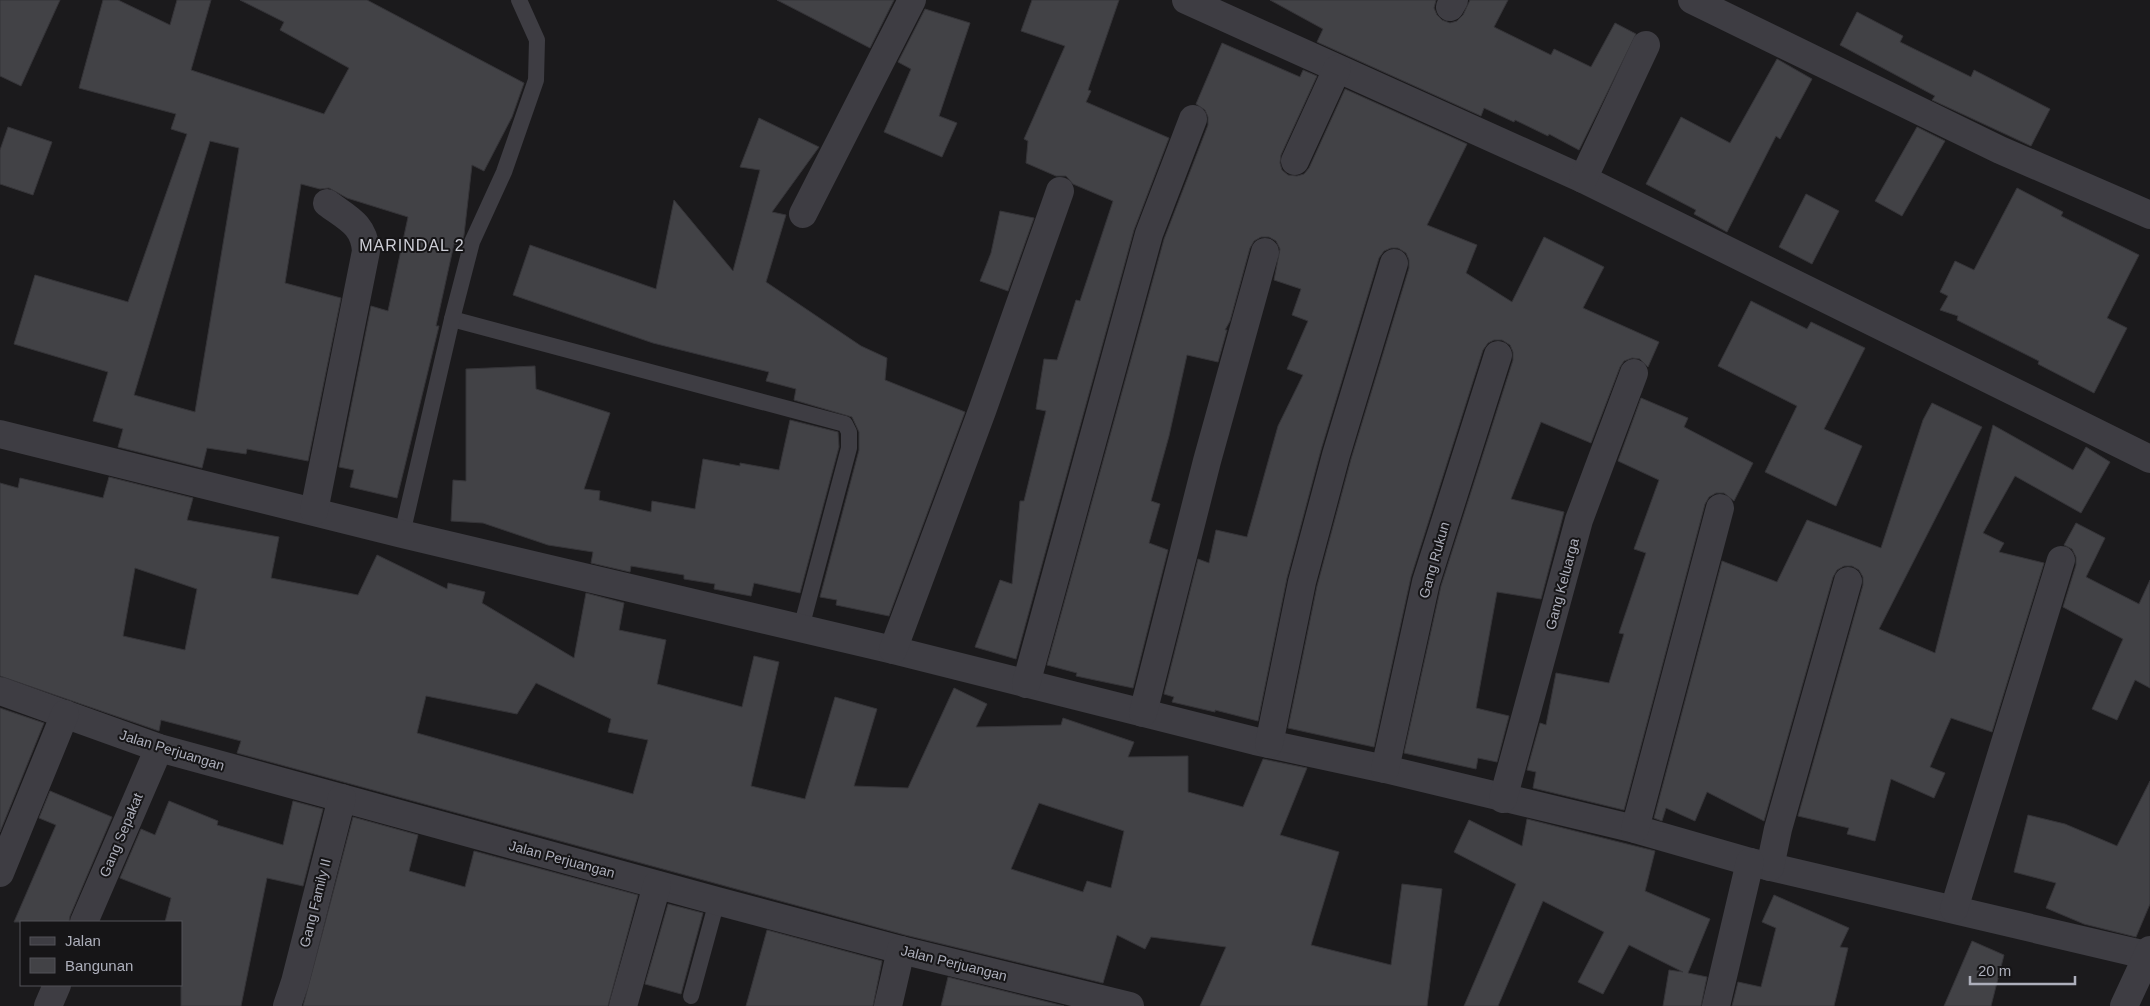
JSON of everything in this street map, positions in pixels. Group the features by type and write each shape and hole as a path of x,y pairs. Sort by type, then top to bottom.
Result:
{"street":[{"path":"803,214 912,0"},
{"path":"1186,0 1583,179 2150,459"},
{"path":"1692,0 2000,150 2150,215"},
{"path":"1583,179 1646,45"},
{"path":"1295,161 1337,69"},
{"path":"1026,684 1146,243 1193,119"},
{"path":"893,650 982,411 1060,192"},
{"path":"314,511 366,251 365,239 359,227 327,204"},
{"path":"1143,713 1207,460 1265,252"},
{"path":"1269,744 1302,582 1336,455 1394,263"},
{"name":"Gang Rukun","path":"1385,769 1426,582 1498,355"},
{"name":"Gang Keluarga","path":"1503,799 1579,520 1634,373"},
{"path":"0,434 402,534 893,650 1269,744 1385,769 1503,799 1635,829 1760,864 2149,954 2124,1006"},
{"path":"1635,829 1720,508"},
{"path":"1954,910 2061,560"},
{"path":"1716,1006 1760,864 1778,829 1848,581"},
{"name":"Jalan Perjuangan","path":"0,691 159,748 901,950 1130,1006"},
{"path":"0,873 65,714"},
{"name":"Gang Sepakat","path":"84,921 159,748"},
{"name":"Gang Family II","path":"287,1006 295,982 342,798"},
{"path":"623,1006 657,885"},
{"path":"888,1006 901,950"},
{"path":"48,1006 57,986"}],"lane":[{"path":"402,534 472,242 504,172 536,80 537,40 519,0"},
{"path":"452,319 845,424 849,432 849,448 801,628"},
{"path":"691,996 717,901"}],"building":[{"path":"0,0 60,0 21,86 0,76"},
{"path":"103,0 118,0 170,25 177,0 211,0 191,70 324,114 349,68 280,30 284,22 240,0 367,0 524,83 512,117 484,171 472,165 464,235 461,245 454,244 436,326 439,326 397,498 350,487 354,470 339,467 371,306 388,311 408,217 347,198 329,188 320,189 301,184 285,283 341,298 308,461 247,449 246,454 207,448 202,468 118,447 123,429 93,421 108,372 14,344 35,275 128,302 187,134 171,129 176,114 79,88","holes":["210,141 239,148 195,412 134,395"]},
{"path":"777,0 894,0 870,48"},
{"path":"1032,0 1119,0 1088,90 1091,91 1086,102 1169,138 1134,230 1016,659 975,647 1000,580 1012,584 1020,501 1024,501 1046,411 1036,409 1044,359 1057,360 1076,300 1080,301 1113,201 1073,184 1066,176 1056,176 1026,163 1028,141 1024,139 1065,46 1021,31"},
{"path":"1270,0 1436,0 1434,8 1437,15 1442,20 1450,23 1457,21 1463,15 1470,0 1508,0 1494,27 1551,55 1554,49 1591,67 1615,23 1636,34 1579,150 1549,134 1548,136 1484,108 1481,116 1317,42 1323,29"},
{"path":"925,9 970,23 939,116 957,123 942,157 884,132 911,69 898,62"},
{"path":"1857,12 1903,36 1900,42 1971,77 1974,70 2050,109 2031,146 1932,100 1935,96 1840,45"},
{"path":"1222,43 1300,77 1303,70 1317,76 1281,155 1280,163 1282,170 1288,175 1297,176 1304,174 1309,168 1345,89 1467,144 1427,225 1477,245 1466,273 1512,302 1544,237 1604,267 1583,308 1659,342 1648,367 1640,359 1632,358 1624,361 1591,443 1541,422 1511,499 1564,512 1541,599 1497,592 1476,708 1509,716 1497,762 1478,758 1476,769 1404,753 1441,586 1513,360 1513,352 1510,345 1502,340 1494,340 1488,343 1483,350 1411,577 1374,747 1288,728 1317,586 1351,459 1409,268 1409,260 1406,253 1398,248 1384,251 1379,258 1321,450 1287,578 1258,721 1172,702 1174,697 1164,694 1198,559 1209,563 1216,530 1247,537 1278,426 1303,375 1287,369 1308,321 1292,315 1301,289 1274,280 1280,249 1276,241 1269,237 1261,237 1254,241 1250,248 1230,321 1225,330 1227,330 1218,362 1187,355 1169,436 1151,501 1160,504 1149,543 1168,550 1133,688 1076,676 1077,673 1047,665 1164,239 1208,125 1208,117 1205,110 1196,104"},
{"path":"1777,59 1812,79 1780,139 1776,136 1727,232 1694,214 1696,210 1646,184 1681,117 1730,143"},
{"path":"759,118 819,147 772,212 786,215 766,282 861,346 887,358 885,380 965,412 889,616 836,605 837,600 820,597 859,450 859,432 852,417 794,400 796,389 766,381 769,372 653,343 513,295 530,245 656,289 674,200 733,271 760,170 740,167"},
{"path":"8,127 52,142 33,195 0,184 0,150"},
{"path":"1917,127 1945,141 1902,216 1875,201"},
{"path":"2017,188 2063,212 2061,216 2139,255 2107,318 2127,328 2094,393 2038,364 2039,361 1957,320 1958,316 1940,310 1948,296 1940,292 1955,261 1974,270"},
{"path":"1806,194 1839,211 1812,264 1779,247"},
{"path":"1000,211 1034,218 1008,291 980,281 991,253"},
{"path":"1751,301 1807,329 1811,322 1865,348 1824,429 1862,446 1836,506 1765,472 1797,406 1718,366"},
{"path":"535,366 536,389 610,413 584,489 600,491 599,500 651,512 652,501 695,509 703,459 740,466 740,463 779,470 790,420 838,432 839,447 800,593 754,583 751,596 714,589 715,584 684,579 684,575 631,566 630,572 591,563 593,552 548,545 483,523 451,521 453,480 466,481 466,369"},
{"path":"1641,398 1688,418 1684,427 1753,463 1734,501 1724,493 1716,493 1709,497 1705,504 1624,810 1533,788 1536,772 1527,770 1540,723 1546,725 1556,673 1609,683 1624,634 1619,633 1646,553 1634,549 1659,480 1618,461"},
{"path":"1932,403 1982,427 1879,629 1935,653 1993,425 2073,470 2086,447 2110,462 2081,513 2015,476 1983,533 2004,543 1999,552 2044,563 1992,732 1951,718 1930,767 1945,773 1934,798 1891,779 1875,841 1847,834 1849,828 1798,816 1863,585 1863,577 1859,570 1852,566 1844,566 1837,570 1833,577 1764,821 1707,792 1695,821 1666,808 1662,821 1654,818 1722,561 1777,582 1807,520 1881,548 1923,420"},
{"path":"109,477 193,498 187,520 279,537 271,578 358,595 377,555 447,589 448,583 485,592 482,603 574,658 586,593 624,603 619,630 666,640 657,684 742,707 754,656 779,662 751,786 805,799 835,697 877,709 854,786 908,788 954,688 987,704 976,727 1061,725 1063,718 1134,742 1128,757 1188,756 1188,792 1243,807 1263,759 1307,768 1280,835 1339,852 1311,945 1391,965 1402,884 1442,889 1427,1006 1200,1006 1226,947 1151,937 1145,949 1117,935 1103,983 905,935 237,753 241,741 161,720 159,731 0,676 0,483 18,488 20,478 103,498","holes":["135,568 197,589 185,650 123,636","536,683 611,719 608,732 648,740 633,794 417,733 426,696 517,714","1039,803 1124,831 1111,888 1087,881 1083,892 1011,869"]},
{"path":"2076,523 2105,538 2086,577 2139,604 2150,580 2150,688 2135,680 2117,720 2092,709 2123,639 2063,607 2076,565 2076,557 2072,549 2064,545"},
{"path":"0,708 44,723 0,832"},
{"path":"2150,781 2150,904 2136,937 2084,924 2046,908 2056,883 2014,872 2028,815 2065,824 2117,846"},
{"path":"50,791 112,817 69,921 14,922 56,825 39,818"},
{"path":"169,801 218,821 217,825 283,845 293,801 323,809 303,886 267,878 241,1006 181,1006 182,921 165,921 171,898 120,878 141,829 155,835"},
{"path":"353,817 418,835 409,871 465,887 474,851 638,895 608,1006 303,1006"},
{"path":"1527,819 1655,851 1645,891 1710,919 1688,973 1707,977 1701,1006 1663,1006 1669,970 1683,972 1629,945 1603,994 1578,982 1604,932 1543,901 1498,1006 1464,1006 1516,884 1454,852 1469,820 1522,846"},
{"path":"1774,895 1849,928 1840,947 1848,948 1834,1006 1732,1006 1738,982 1761,987 1776,928 1762,922"},
{"path":"668,904 703,913 681,994 645,984"},
{"path":"767,930 882,961 873,1006 746,1006"},
{"path":"1972,941 2004,955 1991,1006 1944,1006"},
{"path":"948,977 1064,1006 941,1006"}],"district":[{"name":"MARINDAL 2","path":"412,245"}]}
